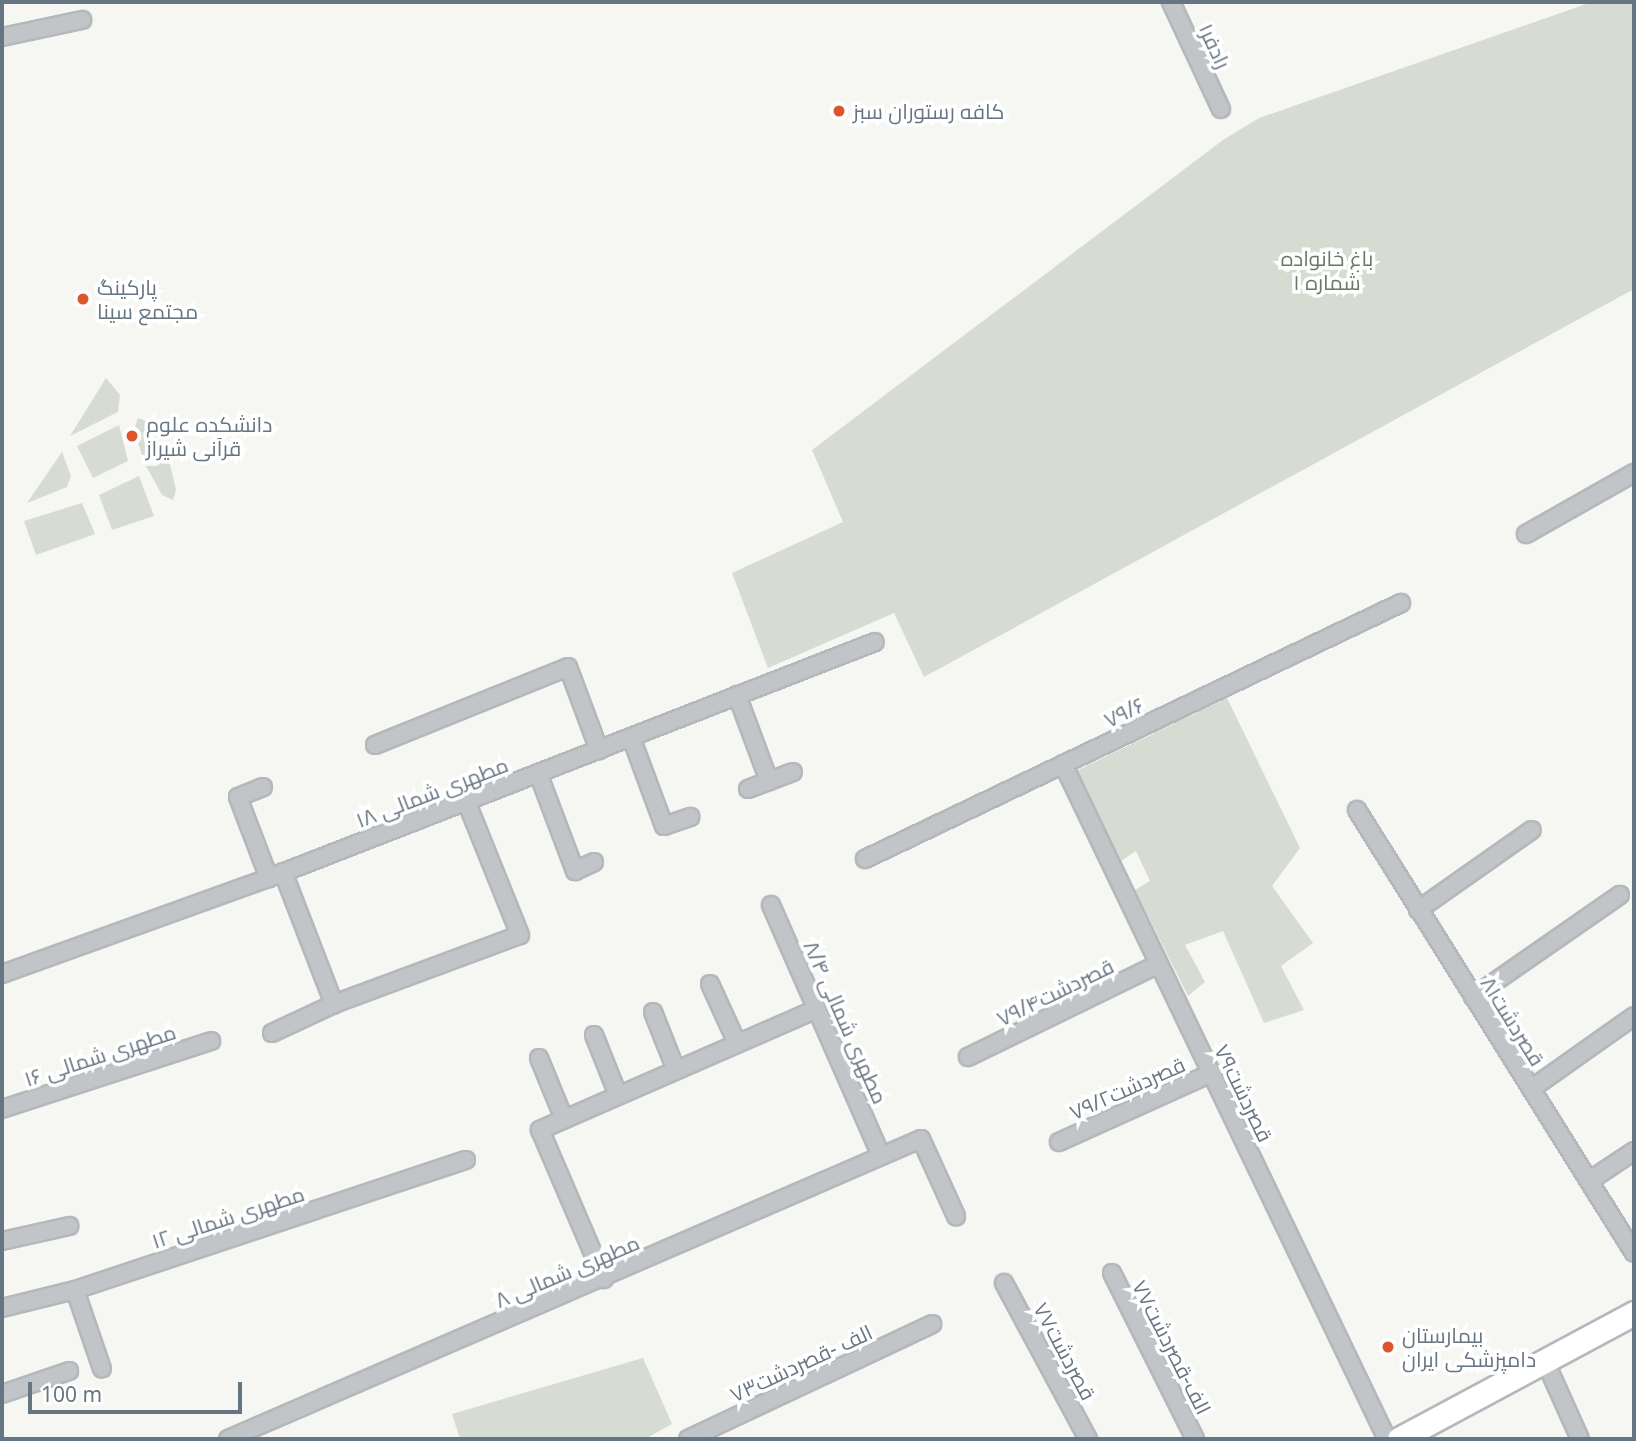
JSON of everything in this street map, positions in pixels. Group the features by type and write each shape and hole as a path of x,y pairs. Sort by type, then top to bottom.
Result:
{"main road":[{"path":"1399,1439 1634,1313"}],"street":[{"name":"رادفر۱","path":"1171,2 1222,109"},
{"path":"2,37 82,20"},
{"path":"1526,534 1634,473"},
{"name":"۷۹/۶","path":"865,859 1401,603"},
{"name":"۱۸ مطهری شمالی","path":"2,974 276,875 874,642"},
{"path":"375,745 568,667 599,750"},
{"path":"737,695 769,781"},
{"path":"631,737 664,827 691,817"},
{"name":"قصردشت۷۹","path":"1063,764 1387,1439"},
{"path":"748,789 793,772"},
{"path":"538,773 575,871 594,862"},
{"path":"263,787 238,797 334,1004"},
{"path":"272,1033 334,1004 520,935 466,801"},
{"name":"قصردشت۸۱","path":"1357,810 1634,1253"},
{"path":"1418,909 1532,830"},
{"path":"1473,997 1620,895"},
{"name":"۸/۴ مطهری شمالی","path":"771,905 881,1156"},
{"name":"قصردشت۷۹/۴","path":"968,1056 1159,964"},
{"path":"710,984 737,1044"},
{"path":"604,1279 540,1130 817,1009"},
{"path":"653,1012 676,1070"},
{"path":"1531,1089 1634,1016"},
{"path":"594,1035 618,1095"},
{"name":"۱۶ مطهری شمالی","path":"2,1108 211,1041"},
{"path":"539,1058 564,1119"},
{"name":"قصردشت۷۹/۲","path":"1059,1142 1212,1073"},
{"name":"۸ مطهری شمالی","path":"228,1439 604,1279 921,1139 956,1216"},
{"path":"1589,1181 1634,1151"},
{"name":"۱۲ مطهری شمالی","path":"2,1308 75,1290 466,1160"},
{"path":"2,1241 69,1226"},
{"name":"۷۷الف-قصردشت","path":"1112,1273 1195,1439"},
{"name":"قصردشت۷۷","path":"1004,1283 1088,1439"},
{"path":"75,1290 102,1369"},
{"name":"الف -قصردشت۷۳","path":"688,1439 932,1324"},
{"path":"1545,1361 1580,1439"},
{"path":"2,1394 69,1371"}],"green space":[{"name":"باغ خانواده شماره ۱","path":"1592,2 1634,2 1634,289 924,677 894,613 768,668 732,573 843,522 812,450 1223,140 1259,118"},
{"path":"106,378 120,395 118,412 70,436"},
{"path":"138,418 146,421 166,452 161,455 153,452 144,461 134,430"},
{"path":"119,425 128,461 93,478 77,446"},
{"path":"62,452 71,476 67,487 27,503"},
{"path":"168,456 176,490 173,500 162,495 146,466 157,466"},
{"path":"139,476 154,516 112,530 99,495"},
{"path":"82,503 95,534 36,555 24,521"},
{"path":"1227,698 1300,848 1272,886 1313,943 1281,966 1304,1010 1264,1023 1223,931 1185,945 1205,982 1188,996 1135,890 1150,881 1136,851 1121,861 1076,771"},
{"path":"643,1358 672,1424 645,1439 460,1439 452,1414"}],"place":[{"name":"کافه رستوران سبز","path":"839,111"},
{"name":"پارکینگ مجتمع سینا","path":"83,299"},
{"name":"دانشکده علوم قرآنی شیراز","path":"132,436"},
{"name":"بیمارستان دامپزشکی ایران","path":"1388,1347"}]}
